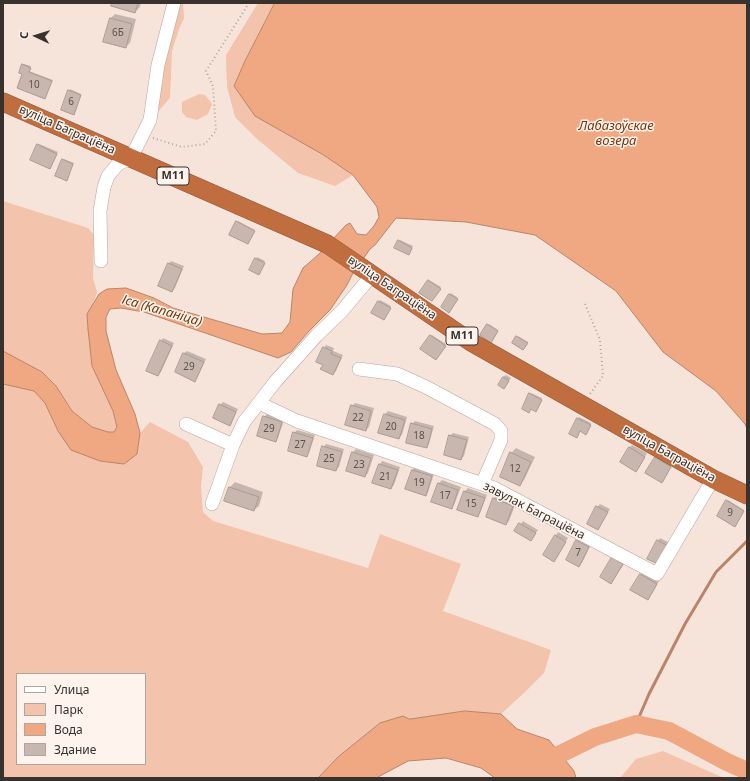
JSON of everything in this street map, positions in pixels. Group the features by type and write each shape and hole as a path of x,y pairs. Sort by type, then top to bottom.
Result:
{"highway":[{"name":"вуліца Баграціёна","path":"3,102 327,244 471,342 713,479 747,495"}],"street":[{"path":"101,261 100,211 104,187 108,176 118,164 131,158 150,120 158,65 174,3"},
{"path":"212,504 233,445 244,422 259,402 317,335 342,311 366,270"},
{"path":"359,369 396,374 426,387 495,424 501,431 501,440 482,484"},
{"name":"завулак Баграціёна","path":"259,402 298,421 494,488 657,574 713,479"},
{"path":"186,424 233,445"}],"path":[{"path":"143,134 182,147 205,144 216,131 213,86 206,71 249,3"},
{"path":"585,304 600,340 603,376 587,398"}],"green space":[{"path":"181,3 183,3 184,18 172,51 170,98 154,116 163,66"},
{"path":"258,3 275,3 245,61 235,86 322,154 353,175 335,186 298,173 257,139 235,117 227,87 226,55"},
{"path":"199,94 205,95 212,104 208,114 197,120 186,117 182,112 182,102"},
{"path":"3,201 88,228 94,235 93,278 97,292 92,307 87,314 92,366 113,411 117,427 114,432 108,432 92,427 72,411 56,386 3,351"},
{"path":"3,384 34,391 45,403 58,431 124,464 137,454 140,433 150,422 188,442 203,467 201,487 203,512 213,521 368,568 380,534 461,564 443,611 551,650 544,673 501,714 465,711 380,723 338,757 318,778 3,778"},
{"path":"663,751 724,778 620,778 636,759"}],"water":[{"name":"Лабазоўскае возера","path":"275,3 747,3 747,429 745,424 716,391 663,352 616,291 535,235 466,222 396,218 375,245 370,249 330,310 291,352 278,358 144,312 121,308 110,309 106,317 106,331 116,370 135,414 140,433 137,454 124,464 100,461 71,450 58,431 45,403 34,391 3,384 3,351 42,372 56,386 72,411 92,427 108,432 114,432 117,427 113,411 92,366 87,314 99,294 107,289 126,288 154,298 173,308 262,334 282,333 290,322 293,289 303,268 318,255 346,225 350,223 357,234 366,235 374,226 379,217 377,207 353,175 322,154 255,116 234,86 245,61"},
{"path":"465,711 501,714 517,729 549,740 574,771 576,778 495,778 481,768 446,758 408,761 378,778 318,778 338,757 380,723 403,716 409,719"}],"building":[{"path":"112,3 138,3 135,13 111,6"},
{"path":"110,18 132,24 126,48 103,42"},
{"path":"22,64 31,68 29,72 52,81 45,99 17,88 22,74 19,73"},
{"path":"68,90 81,95 74,115 61,110"},
{"path":"37,144 57,154 50,169 30,160"},
{"path":"62,159 73,164 67,181 55,176"},
{"path":"236,221 255,231 248,244 229,235"},
{"path":"398,240 412,248 409,255 394,248"},
{"path":"255,258 265,263 259,275 249,270"},
{"path":"168,263 182,269 172,292 158,286"},
{"path":"428,280 441,289 432,301 419,293"},
{"path":"449,294 458,299 449,313 441,307"},
{"path":"378,301 391,308 384,320 371,313"},
{"path":"487,324 498,331 491,343 480,335"},
{"path":"430,335 446,346 436,360 420,349"},
{"path":"516,336 528,343 523,350 512,343"},
{"path":"160,340 172,346 158,376 146,371"},
{"path":"323,347 332,351 331,354 341,358 333,375 320,369 323,365 316,362"},
{"path":"183,353 204,362 195,382 175,372"},
{"path":"503,377 509,381 504,389 498,385"},
{"path":"529,393 542,400 536,412 531,409 529,413 522,409"},
{"path":"219,404 236,412 230,426 213,418"},
{"path":"351,405 371,411 366,431 345,425"},
{"path":"384,414 405,420 399,439 378,433"},
{"path":"263,416 282,422 276,442 257,436"},
{"path":"577,418 591,425 586,435 580,431 577,438 569,434"},
{"path":"411,423 432,429 427,448 406,443"},
{"path":"293,432 313,438 307,457 288,451"},
{"path":"449,435 467,440 461,460 444,455"},
{"path":"322,446 342,452 336,471 317,466"},
{"path":"629,447 645,457 636,472 620,462"},
{"path":"352,452 371,458 365,477 346,471"},
{"path":"510,452 531,462 520,486 500,477"},
{"path":"655,457 671,467 662,483 645,473"},
{"path":"379,464 398,470 391,489 372,483"},
{"path":"412,470 432,476 426,496 405,489"},
{"path":"438,483 458,490 452,509 431,502"},
{"path":"229,487 259,497 254,511 224,501"},
{"path":"464,491 485,498 478,517 457,510"},
{"path":"493,498 513,506 506,525 486,517"},
{"path":"726,500 744,511 735,527 717,516"},
{"path":"596,506 608,512 598,530 587,524"},
{"path":"519,523 536,533 531,541 514,531"},
{"path":"555,535 566,542 554,562 543,555"},
{"path":"576,540 589,547 579,567 566,560"},
{"path":"657,540 668,546 658,564 647,559"},
{"path":"612,557 623,564 611,584 600,577"},
{"path":"640,574 657,584 648,600 630,590"}],"waterway":[{"path":"636,724 649,694 685,624 716,572 747,541"},
{"path":"538,765 595,737 636,724 669,731 747,771"}],"water label":[{"name":"Іса (Капаніца)","path":"162,311"}]}
